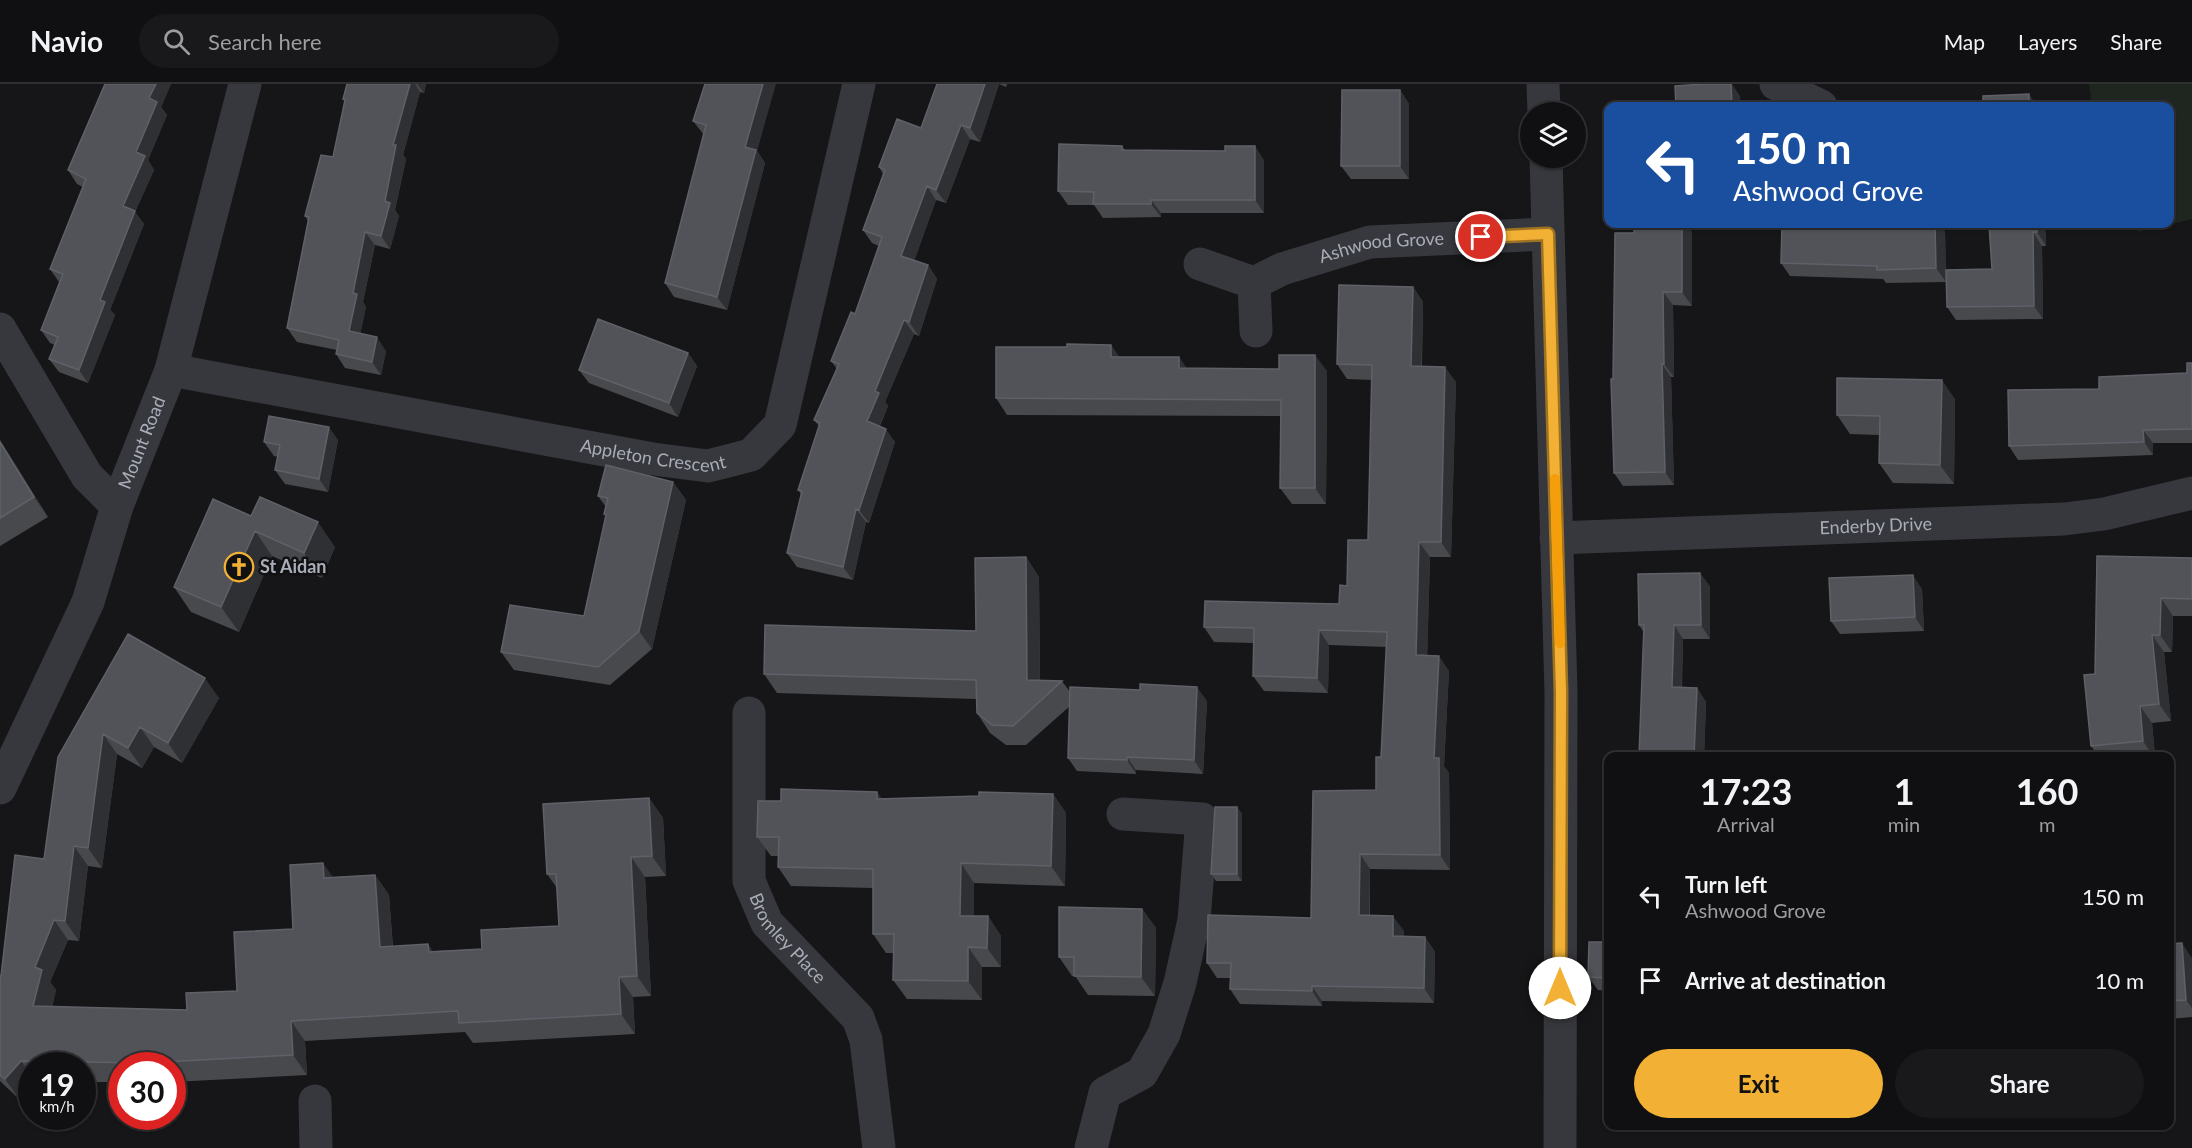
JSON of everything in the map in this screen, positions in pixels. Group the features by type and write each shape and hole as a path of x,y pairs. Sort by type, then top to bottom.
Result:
{"street":[{"name":"Mount Road","path":"0,788 88,602 117,506 171,370 245,84"},
{"name":"Appleton Crescent","path":"171,370 653,459 708,466 752,455 780,425 860,84"},
{"path":"1544,84 1544,102"},
{"path":"1776,84 1813,102"},
{"path":"1546,168 1561,692 1560,1148"},
{"name":"Ashwood Grove","path":"1254,283 1282,268 1370,243 1548,234"},
{"path":"1200,264 1254,283 1256,331"},
{"path":"0,329 87,476 117,506"},
{"name":"Enderby Drive","path":"1556,538 2064,519 2104,514 2192,493"},
{"name":"Bromley Place","path":"749,713 750,881 767,923 858,1018 866,1040 879,1148"},
{"path":"1091,1148 1105,1093 1142,1073 1164,1034 1180,983 1194,920 1203,819 1123,814"},
{"path":"315,1101 316,1148"}],"shaded area":[{"path":"2089,84 2192,84 2192,219 2174,223 2174,102 2091,102"},
{"path":"2138,228 2155,228 2138,232"}],"building":[{"path":"105,84 156,84 149,98 157,102 136,152 145,156 123,206 135,211 100,300 105,302 79,370 49,359 58,337 41,330 63,274 50,269 86,179 68,170"},
{"path":"347,84 410,84 393,145 396,145 385,201 390,203 381,236 365,232 353,293 357,294 349,331 377,337 372,362 336,354 339,340 287,328 309,217 305,216 321,155 333,157"},
{"path":"705,84 763,84 745,147 756,150 717,297 665,283 706,125 693,121"},
{"path":"937,84 985,84 970,128 961,125 936,190 927,186 901,256 928,265 909,322 904,320 875,391 879,393 867,421 886,429 859,510 856,509 843,567 787,553 802,491 798,490 820,423 814,420 839,364 831,361 851,312 855,314 882,237 863,230 885,170 879,167 897,119 921,128"},
{"path":"1731,84 1732,102 1676,102 1675,86"},
{"path":"1342,90 1400,90 1400,166 1341,166"},
{"path":"2029,94 2029,102 1983,102 1983,96"},
{"path":"1059,144 1122,146 1122,150 1225,151 1225,146 1255,146 1255,200 1151,200 1151,204 1093,204 1094,192 1058,191"},
{"path":"1634,228 1682,228 1682,292 1663,292 1665,472 1614,473 1611,379 1613,379 1615,233 1634,233"},
{"path":"1782,228 1935,228 1936,268 1877,270 1877,266 1781,263"},
{"path":"1989,228 2037,228 2037,232 2033,232 2034,306 1947,307 1946,270 1992,269"},
{"path":"1339,285 1413,287 1411,366 1445,367 1441,542 1419,542 1416,655 1439,656 1434,758 1439,758 1440,855 1360,854 1359,915 1393,916 1393,936 1425,937 1424,988 1312,986 1312,991 1230,989 1231,963 1207,963 1208,915 1311,918 1313,791 1376,790 1376,757 1381,757 1387,632 1319,630 1317,678 1253,676 1254,628 1204,627 1205,601 1339,604 1340,585 1347,586 1348,540 1368,540 1372,365 1337,364"},
{"path":"598,319 688,353 669,403 579,370"},
{"path":"1067,344 1111,345 1111,357 1179,357 1179,368 1279,369 1279,355 1315,355 1315,488 1280,488 1281,400 996,398 996,347 1067,347"},
{"path":"2187,363 2192,363 2192,429 2143,430 2144,442 2009,446 2008,390 2099,389 2099,377 2187,373"},
{"path":"1837,378 1942,380 1940,465 1879,463 1880,416 1837,415"},
{"path":"269,416 329,427 319,479 275,470 280,445 264,442"},
{"path":"0,442 34,497 0,518"},
{"path":"606,465 673,482 639,631 598,667 501,652 510,605 584,616 606,515 604,514 608,498 598,496"},
{"path":"260,497 318,522 304,553 255,531 221,607 174,587 213,499 251,516"},
{"path":"2097,556 2192,558 2192,599 2161,598 2160,635 2152,635 2159,704 2140,706 2143,741 2091,746 2084,675 2095,674"},
{"path":"1026,557 1027,680 1062,681 1013,726 992,725 977,713 976,680 764,674 765,625 976,631 975,558"},
{"path":"1700,573 1701,625 1674,625 1672,687 1697,688 1694,752 1639,752 1644,625 1639,625 1638,574"},
{"path":"1913,575 1915,617 1831,621 1829,578"},
{"path":"128,634 205,678 168,743 140,727 128,748 103,734 88,848 74,846 65,921 54,920 35,967 42,970 33,1006 187,1010 186,993 237,991 234,932 293,929 290,865 323,863 324,878 375,875 380,947 428,944 429,952 482,949 481,930 559,926 556,874 547,874 543,804 649,798 652,856 631,857 637,976 619,977 621,1014 459,1023 458,1011 291,1021 293,1055 186,1061 186,1052 108,1052 108,1062 96,1062 96,1052 18,1052 18,1064 5,1079 0,1075 0,976 15,855 44,859 58,757"},
{"path":"1140,684 1197,687 1194,760 1127,757 1127,760 1068,758 1070,687 1140,690"},
{"path":"781,789 877,792 877,799 979,796 979,792 1053,794 1051,866 961,863 960,916 988,916 987,948 968,947 968,981 893,980 894,934 873,934 873,869 778,867 779,837 757,837 758,801 781,801"},
{"path":"1215,807 1237,807 1237,874 1211,874"},
{"path":"1059,907 1142,909 1141,977 1074,976 1074,957 1059,957"},
{"path":"1589,942 1604,942 1604,978 1588,977"},
{"path":"2182,943 2186,1000 2174,1001 2174,944"}],"slow traffic":[{"path":"1555,479 1560,643"}],"place":[{"name":"St Aidan","path":"239,567"}],"route":[{"path":"1481,237 1548,234 1561,692 1560,988"}]}
